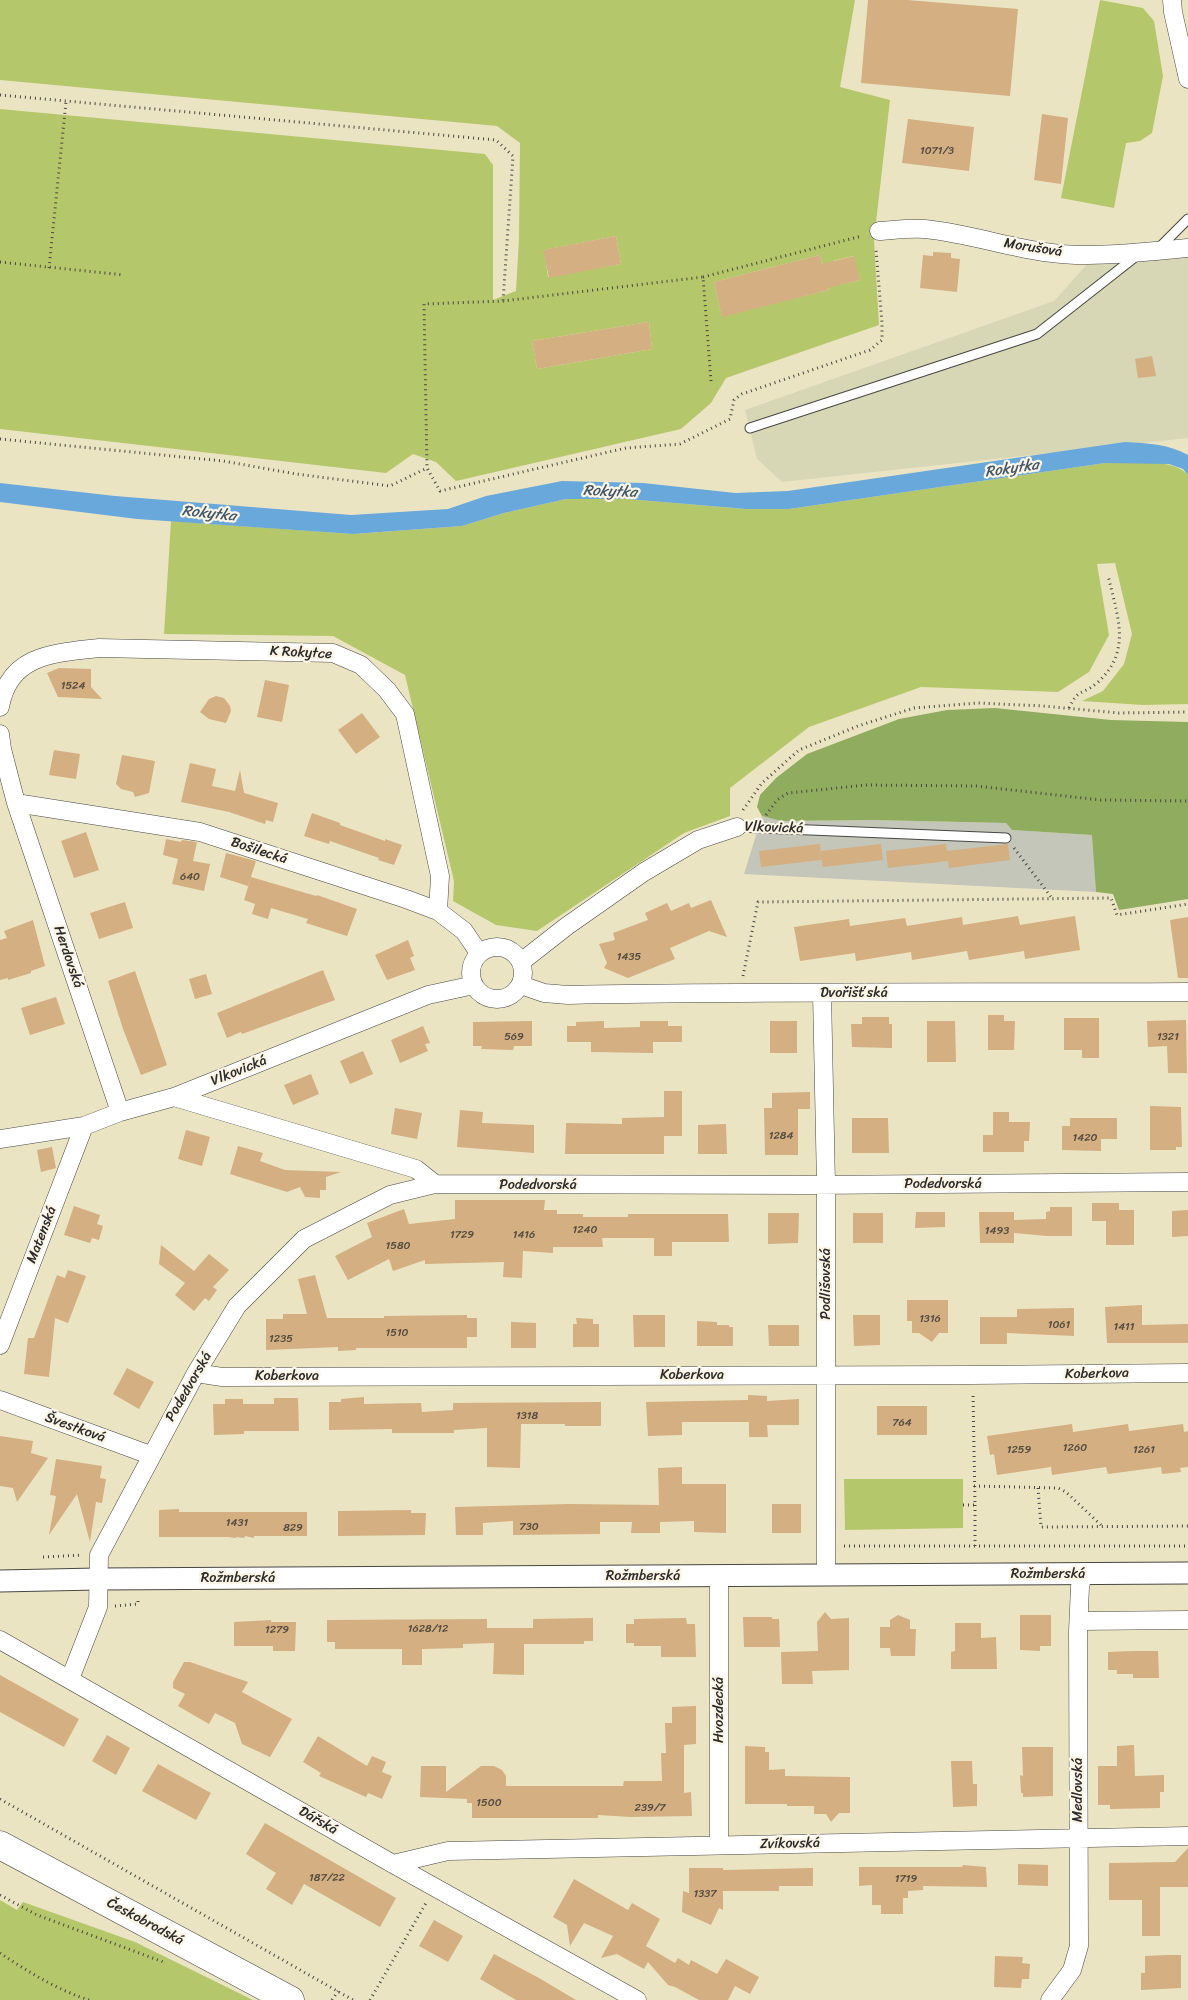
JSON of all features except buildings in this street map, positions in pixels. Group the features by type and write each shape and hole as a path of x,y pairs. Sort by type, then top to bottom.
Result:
{"main road":[{"name":"Českobrodská","path":"0,1845 290,2000"}],"street":[{"path":"1172,0 1188,79"},
{"name":"Morušová","path":"877,232 923,229 963,234 1045,252 1079,254 1188,248"},
{"name":"K Rokytce","path":"0,707 2,692 19,669 38,657 67,651 99,648 333,653 361,665 387,690 405,714 440,876 438,911"},
{"path":"0,734 16,802"},
{"name":"Bošilecká","path":"16,802 200,832 406,899 438,911 464,931 479,954"},
{"name":"Herdovská","path":"16,802 120,1112"},
{"name":"Vlkovická","path":"521,962 567,926 652,868 698,840 738,827"},
{"path":"493,947 506,948 516,954 521,962 523,976 521,985 510,995 494,999 483,995 474,985 471,975 472,964 479,954 493,947"},
{"name":"Vlkovická","path":"0,1140 84,1126 120,1112 174,1097 428,995 474,985"},
{"name":"Dvořišťská","path":"521,985 544,993 568,995 740,991 822,993 1188,992"},
{"name":"Podlišovská","path":"822,993 826,1185 826,1575"},
{"path":"174,1097 416,1169 435,1184"},
{"name":"Matenská","path":"0,1345 84,1126"},
{"name":"Podedvorská","path":"97,1579 99,1554 150,1455 196,1373 237,1306 304,1239 390,1195 435,1184 826,1185 1188,1182"},
{"name":"Koberkova","path":"196,1373 222,1377 1188,1373"},
{"name":"Švestková","path":"0,1400 150,1455"},
{"name":"Rožmberská","path":"0,1581 1188,1573"},
{"name":"Medlovská","path":"1050,2000 1072,1970 1079,1946 1078,1631 1080,1621 1080,1587 1083,1574"},
{"name":"Hvozdecká","path":"719,1576 719,1846"},
{"path":"70,1679 98,1607 97,1579"},
{"path":"1080,1621 1188,1620"},
{"name":"Dářská","path":"0,1640 435,1888 637,2000"},
{"name":"Zvíkovská","path":"393,1864 448,1851 1188,1836"}],"lane":[{"path":"1156,250 1188,219"},
{"path":"750,428 1036,334 1135,257 1136,252"},
{"name":"Vlkovická","path":"738,827 1006,838"}],"path":[{"path":"0,95 496,140 513,156 503,301"},
{"path":"49,268 66,101"},
{"path":"877,232 882,340 870,350 742,394 734,400 730,419 680,444 626,448 440,490 427,468 424,304 503,301 703,277 877,232"},
{"path":"0,262 124,275"},
{"path":"703,277 711,381"},
{"path":"0,440 223,461 296,474 390,486 427,468"},
{"path":"1069,708 1074,695 1095,685 1110,670 1118,651 1121,633 1108,575"},
{"path":"738,827 742,811 762,784 800,750 858,726 914,708 978,703 1119,713 1188,712"},
{"path":"757,828 776,800 788,794 867,785 976,786 1101,800 1188,801"},
{"path":"1006,838 1051,898"},
{"path":"740,991 758,902 1111,898 1117,915 1188,904"},
{"path":"972,1375 975,1546"},
{"path":"974,1486 1058,1488 1066,1492 1102,1526"},
{"path":"1038,1488 1042,1527 1188,1526"},
{"path":"963,1505 974,1505"},
{"path":"826,1546 1188,1546"},
{"path":"41,1558 99,1554"},
{"path":"0,1799 353,2000"},
{"path":"370,2000 435,1888"},
{"path":"0,1896 37,1915 136,1950 172,1965"},
{"path":"0,1953 50,1983 89,2000"},
{"path":"332,2000 338,1991"}],"shaded area":[{"path":"1188,255 1188,438 782,482 757,459 745,410 1054,301 1090,261"},
{"path":"762,816 781,821 873,820 1006,823 1012,830 1093,835 1096,892 744,874"}],"green space":[{"path":"0,0 855,0 840,87 890,100 874,240 879,325 726,378 711,403 681,429 456,481 436,462 413,454 386,473 0,429 0,109 485,154 493,165 493,300 516,291 519,238 520,143 497,126 0,80","holes":["616,236 621,264 548,277 544,250","820,255 829,290 722,316 714,282","853,256 860,280 839,285 833,261","649,322 652,349 537,369 532,341"]},
{"path":"1100,0 1143,8 1154,21 1163,76 1152,133 1140,141 1126,143 1114,208 1061,198"},
{"path":"1105,463 1161,463 1181,469 1188,475 1188,704 1143,705 1082,701 1103,691 1124,664 1132,634 1115,563 1097,564 1109,635 1089,672 1058,692 921,687 809,727 730,788 730,816 684,833 537,931 496,925 453,901 454,881 405,675 333,636 164,634 171,521 353,534 462,526 504,513 566,499 627,499 746,509 789,509"},
{"path":"995,708 1111,720 1188,722 1188,899 1119,910 1113,894 1096,892 1092,835 1012,830 1006,823 873,820 781,821 762,816 757,807 760,795 776,778 807,754 899,719 947,710"},
{"path":"844,1479 963,1479 963,1528 845,1530"},
{"path":"0,1900 17,1910 23,1902 135,1942 253,2000 0,2000"}],"water":[{"name":"Rokytka","path":"1125,442 1165,446 1188,455 1188,475 1183,469 1169,464 1105,463 789,509 746,509 627,499 566,499 504,513 462,526 353,534 137,519 0,502 0,483 115,496 351,515 448,509 486,496 562,481 643,483 735,493 788,491"}]}
